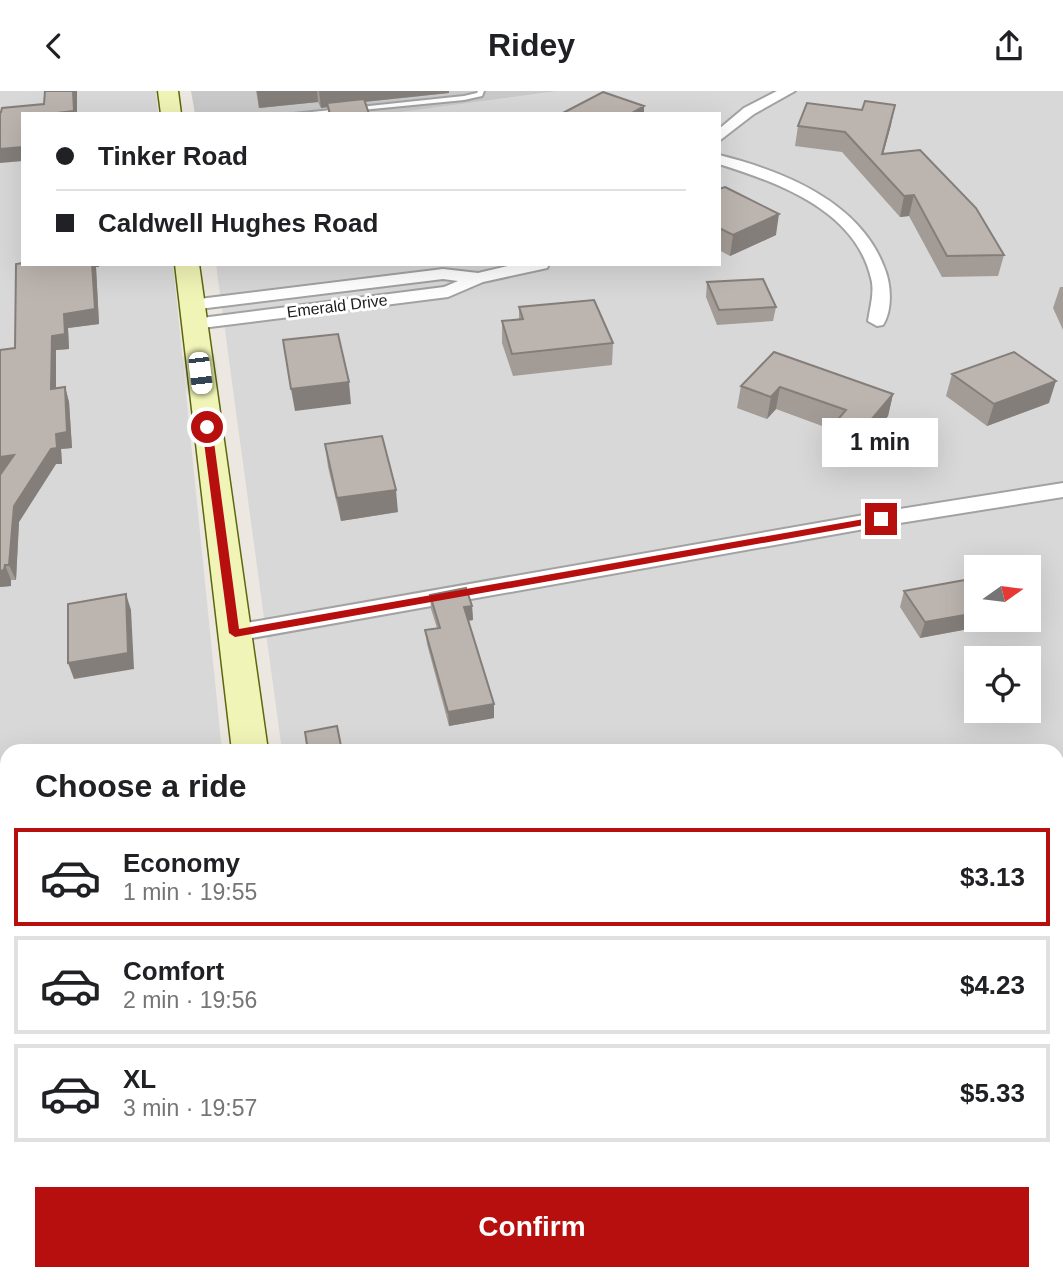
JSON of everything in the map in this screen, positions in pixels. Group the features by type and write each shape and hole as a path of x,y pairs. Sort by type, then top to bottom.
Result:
{"main road":[{"path":"168,91 171,112"},
{"path":"187,266 249,744"}],"street":[{"path":"721,135 749,111 788,91"},
{"path":"721,160 774,176 819,199 843,219 873,258 881,281 877,321"},
{"name":"Emerald Drive","path":"192,315 448,292 478,278 532,266"},
{"path":"235,633 881,519 1063,490"}],"lane":[{"path":"317,112 464,98 480,95 481,91"}],"shaded area":[{"path":"0,91 156,91 158,112 21,112 21,266 173,266 221,744 0,744"},
{"path":"191,91 558,91 402,112 195,112"},
{"path":"558,91 1063,91 1063,744 281,744 216,266 721,266 721,112 402,112"}],"building":[{"path":"45,91 73,91 74,111 21,112 21,147 0,149 2,108 44,104"},
{"path":"603,92 644,106 634,112 565,112"},
{"path":"364,99 368,112 329,112 327,103"},
{"path":"865,101 895,105 882,154 920,150 976,208 1004,255 947,256 914,195 904,196 845,132 798,126 807,103 862,110"},
{"path":"725,187 779,214 733,235 721,229 721,188"},
{"path":"16,264 92,266 95,309 64,314 65,334 52,336 51,389 65,387 67,432 56,434 57,448 51,449 14,506 9,565 5,565 4,570 0,571 0,475 14,455 0,457 0,350 15,348"},
{"path":"763,279 776,307 719,310 707,282"},
{"path":"594,300 613,343 512,354 502,321 523,319 519,307"},
{"path":"338,334 349,382 291,389 283,340"},
{"path":"774,352 893,394 860,433 834,424 846,410 780,387 771,397 741,386"},
{"path":"1014,352 1056,381 994,404 952,374"},
{"path":"382,436 396,490 337,498 325,444"},
{"path":"964,580 964,615 925,622 904,591"},
{"path":"466,588 472,606 464,607 494,704 448,712 425,630 440,628 430,595"},
{"path":"126,594 128,653 68,663 68,604"},
{"path":"337,726 341,744 307,744 305,732"}],"route":[{"path":"207,427 235,633 881,519"}]}
